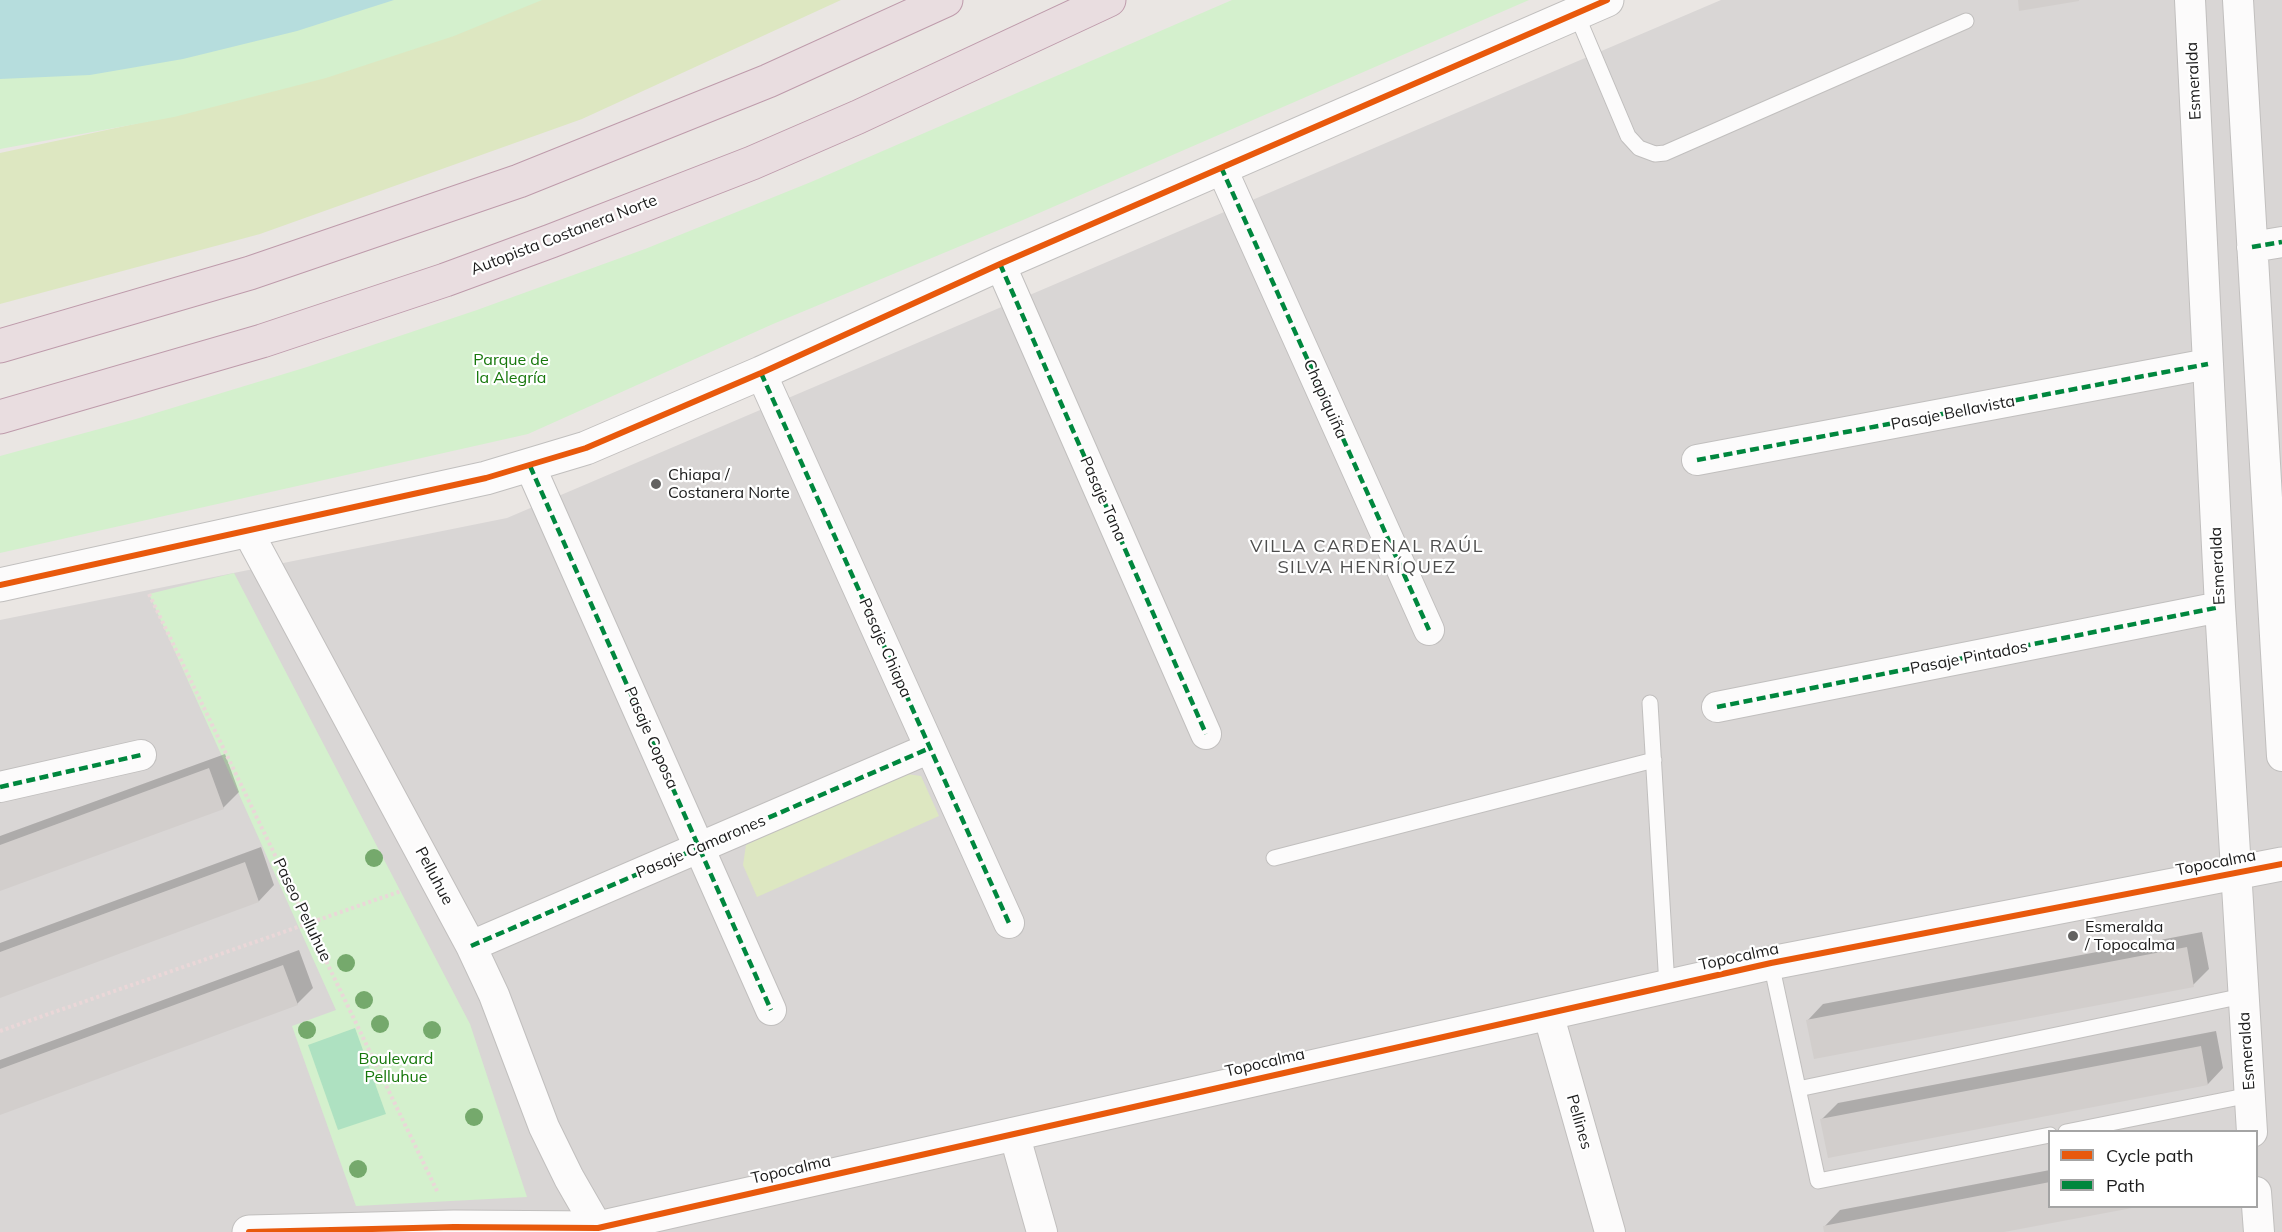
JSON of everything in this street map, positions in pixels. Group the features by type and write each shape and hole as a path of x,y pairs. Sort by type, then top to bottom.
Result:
{"highway":[{"path":"0,346 250,273 519,181 768,81 946,0"},
{"name":"Autopista Costanera Norte","path":"0,417 273,338 540,245 752,163 858,117 1109,0"}],"street":[{"path":"0,585 486,478 586,448 761,373 1221,167 1607,0"},
{"name":"Esmeralda","path":"2190,0 2220,607 2252,1130"},
{"path":"2238,0 2282,756"},
{"name":"Chapiquiña","path":"1221,167 1429,630"},
{"path":"2252,247 2282,242"},
{"name":"Pasaje Tana","path":"1000,264 1206,734"},
{"name":"Pasaje Bellavista","path":"1697,460 2208,364"},
{"name":"Pasaje Chiapa","path":"761,373 1009,922"},
{"name":"Pasaje Coposa","path":"530,466 771,1010"},
{"name":"Pelluhue","path":"247,530 471,946 494,995 544,1127 569,1178 599,1230"},
{"name":"Pasaje Pintados","path":"1717,708 2220,607"},
{"name":"Pasaje Camarones","path":"471,946 930,748"},
{"path":"0,788 141,755"},
{"name":"Topocalma","path":"249,1232 454,1227 599,1230 1014,1133 1771,963 2282,864"},
{"name":"Pellines","path":"1548,1013 1610,1232"},
{"path":"1014,1133 1042,1232"},
{"path":"2257,1208 2259,1232"}],"lane":[{"path":"1576,13 1628,136 1639,148 1655,154 1665,153 1966,21"},
{"path":"1650,703 1667,986"},
{"path":"1274,858 1654,760"},
{"path":"1771,963 1818,1181 2048,1135"},
{"path":"1798,1089 2243,996"},
{"path":"2071,1130 2250,1095"}],"path":[{"path":"0,1031 435,879"}],"shaded area":[{"path":"1721,0 2282,0 2282,1232 0,1232 0,620 507,518"}],"green space":[{"path":"0,0 542,0 454,36 326,78 174,117 0,149"},
{"path":"523,0 841,0 582,119 260,234 0,304 0,153 176,115"},
{"name":"Parque de la Alegría","path":"1232,0 1529,0 1023,220 773,324 528,434 0,553 0,456 136,419 307,367 477,310 645,249 811,182"},
{"name":"Boulevard Pelluhue","path":"234,573 470,1024 527,1197 356,1206 292,1026 336,1010 149,594"},
{"path":"899,773 921,776 939,816 757,897 743,865 746,845"},
{"path":"355,1028 386,1114 338,1130 308,1045"}],"water":[{"path":"0,0 394,0 297,31 183,59 90,75 0,79"}],"building":[{"path":"2018,0 2079,0 2079,1 2019,11"},
{"path":"209,768 224,809 0,891 0,845"},
{"path":"245,862 259,902 0,998 0,952"},
{"path":"2187,947 2194,987 1814,1059 1806,1020"},
{"path":"283,965 298,1005 0,1115 0,1069"},
{"path":"2201,1046 2208,1085 1828,1158 1820,1119"},
{"path":"2048,1182 2048,1208 2132,1208 2004,1232 1824,1232 1823,1226"}],"marked path":[{"path":"1221,167 1429,630"},
{"path":"2252,247 2282,242"},
{"path":"1000,264 1206,734"},
{"path":"1697,460 2208,364"},
{"path":"761,373 1009,923"},
{"path":"530,466 771,1010"},
{"path":"1717,707 2220,607"},
{"path":"471,946 930,748"},
{"path":"0,787 141,755"}],"cycle path":[{"path":"0,585 486,478 586,448 761,373 1000,264 1607,0"},
{"path":"249,1232 454,1227 598,1228 1771,963 2282,864"}],"place":[{"name":"Chiapa / Costanera Norte","path":"656,484"},
{"name":"Esmeralda / Topocalma","path":"2073,936"}],"district":[{"name":"VILLA CARDENAL RAÚL SILVA HENRÍQUEZ","path":"1367,557"}]}
